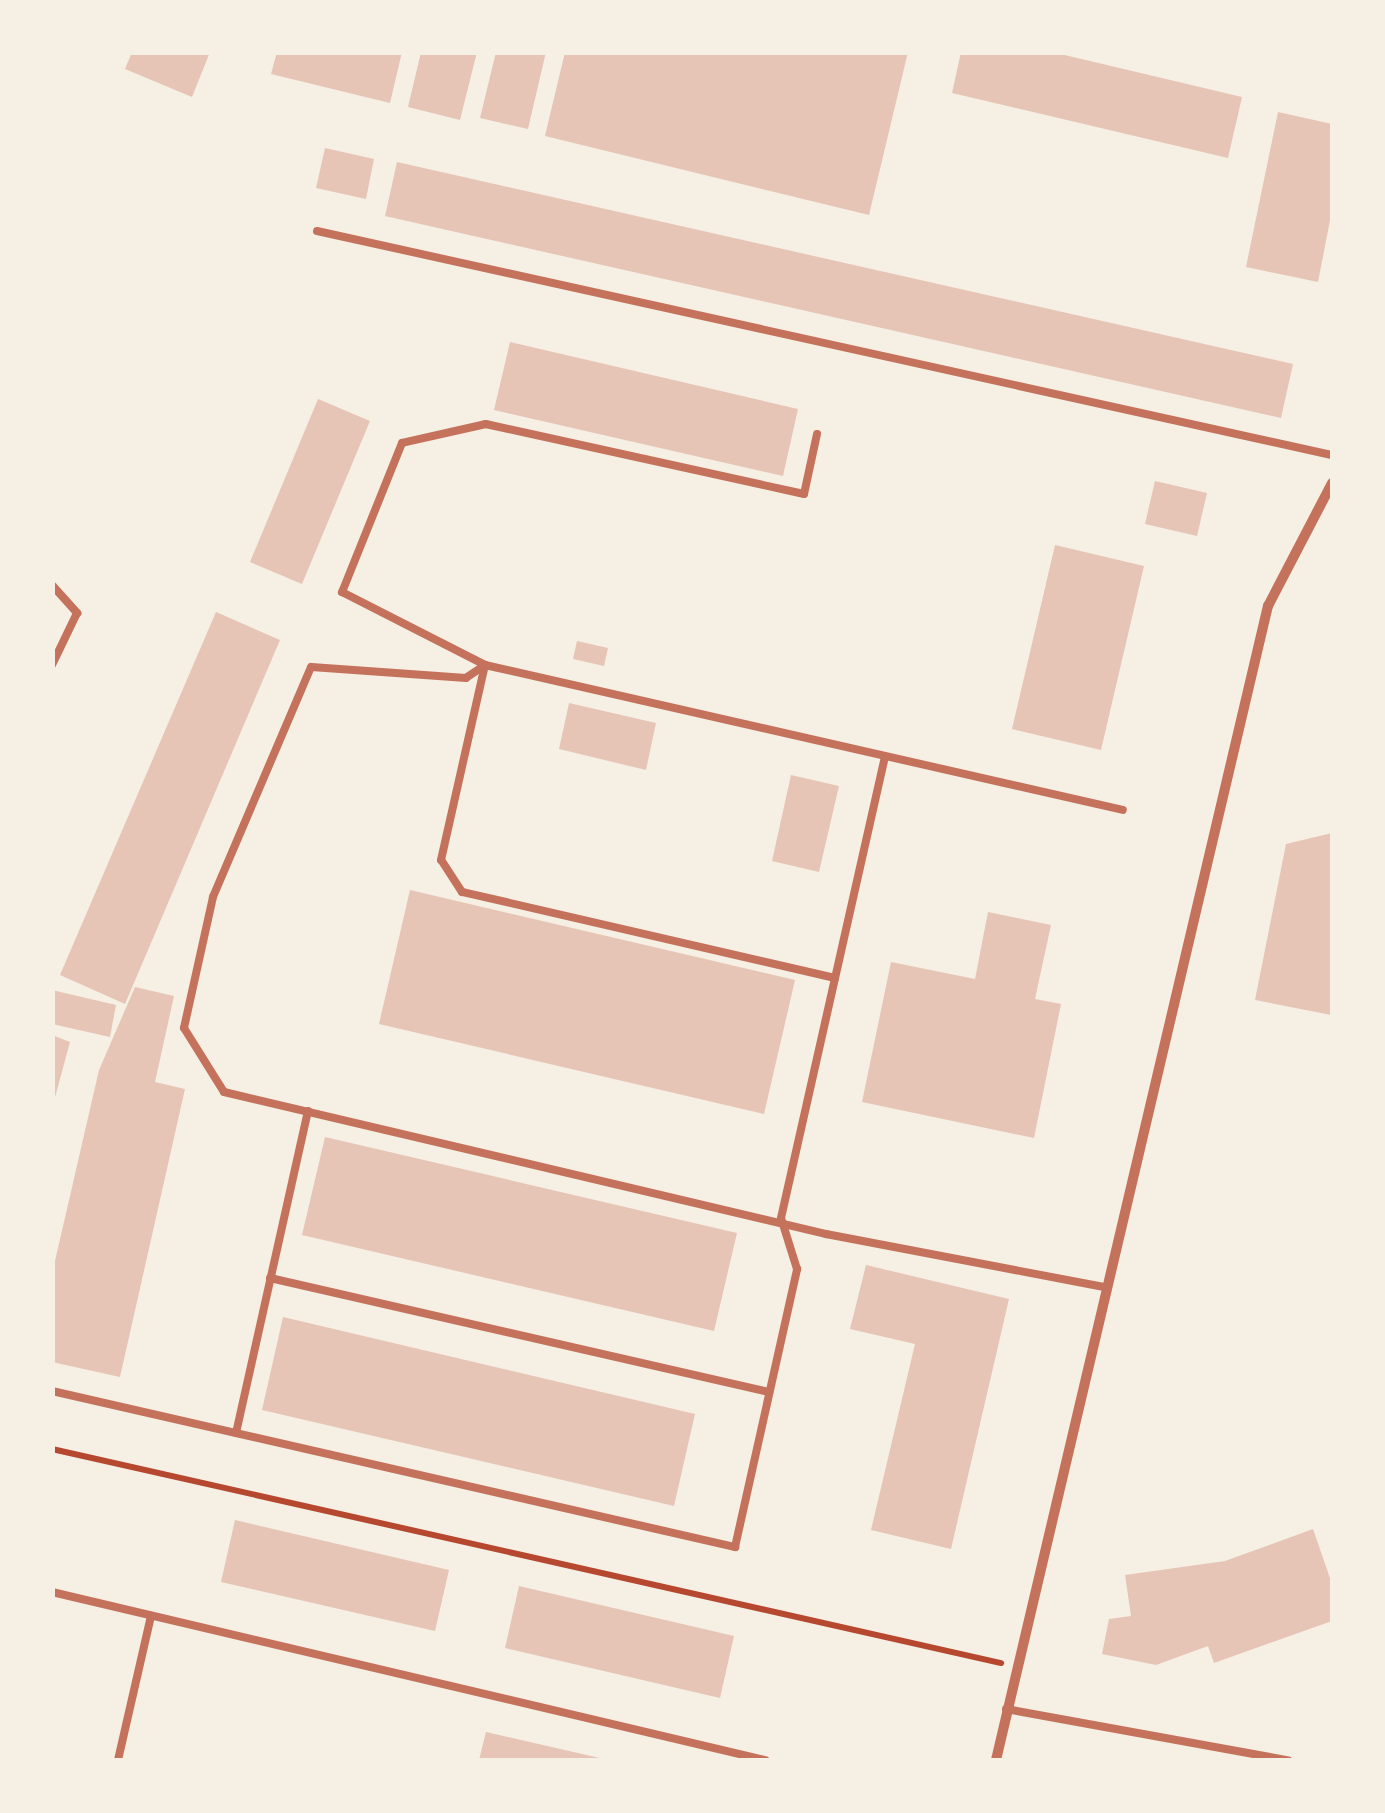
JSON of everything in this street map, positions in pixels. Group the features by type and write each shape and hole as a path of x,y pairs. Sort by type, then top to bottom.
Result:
{"street":[{"path":"996,1760 1268,606 1332,483"}],"lane":[{"path":"317,231 1332,455"},
{"path":"816,434 804,494 486,424 402,443 342,592 485,665 1123,810"},
{"path":"52,585 77,613 52,665"},
{"path":"485,665 441,860 462,892 835,978"},
{"path":"485,665 466,678 311,667 213,897 184,1028 224,1092 1108,1288"},
{"path":"52,1391 734,1546 797,1269 782,1218 885,757"},
{"path":"236,1433 308,1111"},
{"path":"270,1278 770,1392"},
{"path":"52,1592 735,1757 764,1760"},
{"path":"118,1760 151,1616"},
{"path":"1006,1709 1288,1760"}],"path":[{"path":"52,1449 1016,1667"}],"building":[{"path":"132,52 210,52 192,97 125,69"},
{"path":"277,52 402,52 390,103 271,74"},
{"path":"421,52 477,52 460,120 408,107"},
{"path":"496,52 546,52 528,129 480,118"},
{"path":"565,52 908,52 869,215 545,136"},
{"path":"961,52 1052,52 1242,97 1228,158 952,93"},
{"path":"1278,112 1332,124 1332,210 1318,282 1246,267"},
{"path":"325,148 374,159 366,199 316,188"},
{"path":"397,162 1293,364 1281,418 385,216"},
{"path":"510,342 798,409 783,476 494,410"},
{"path":"318,399 370,421 302,584 250,562"},
{"path":"1155,481 1207,493 1197,536 1145,524"},
{"path":"1055,545 1144,566 1101,750 1012,729"},
{"path":"216,612 280,640 125,1004 60,975"},
{"path":"577,641 608,648 604,666 573,659"},
{"path":"569,703 656,723 646,770 559,749"},
{"path":"791,775 839,786 819,872 772,861"},
{"path":"1332,833 1331,1015 1255,1000 1286,844"},
{"path":"410,890 795,980 764,1114 379,1024"},
{"path":"988,912 1051,925 1035,999 1061,1004 1034,1138 862,1102 891,962 975,979"},
{"path":"135,987 174,996 155,1082 185,1089 120,1377 52,1362 52,1274 99,1070"},
{"path":"52,990 116,1005 110,1037 52,1024"},
{"path":"52,1035 70,1042 54,1101 52,1101"},
{"path":"325,1137 737,1233 714,1331 302,1235"},
{"path":"866,1265 1009,1299 951,1549 871,1530 915,1344 850,1329"},
{"path":"283,1317 695,1414 674,1506 262,1410"},
{"path":"235,1520 449,1570 435,1631 221,1582"},
{"path":"1313,1529 1332,1584 1332,1621 1214,1663 1208,1646 1156,1665 1102,1654 1109,1619 1131,1616 1125,1575 1225,1561"},
{"path":"519,1586 734,1636 720,1698 505,1648"},
{"path":"486,1732 604,1759 604,1760 479,1760"}]}
